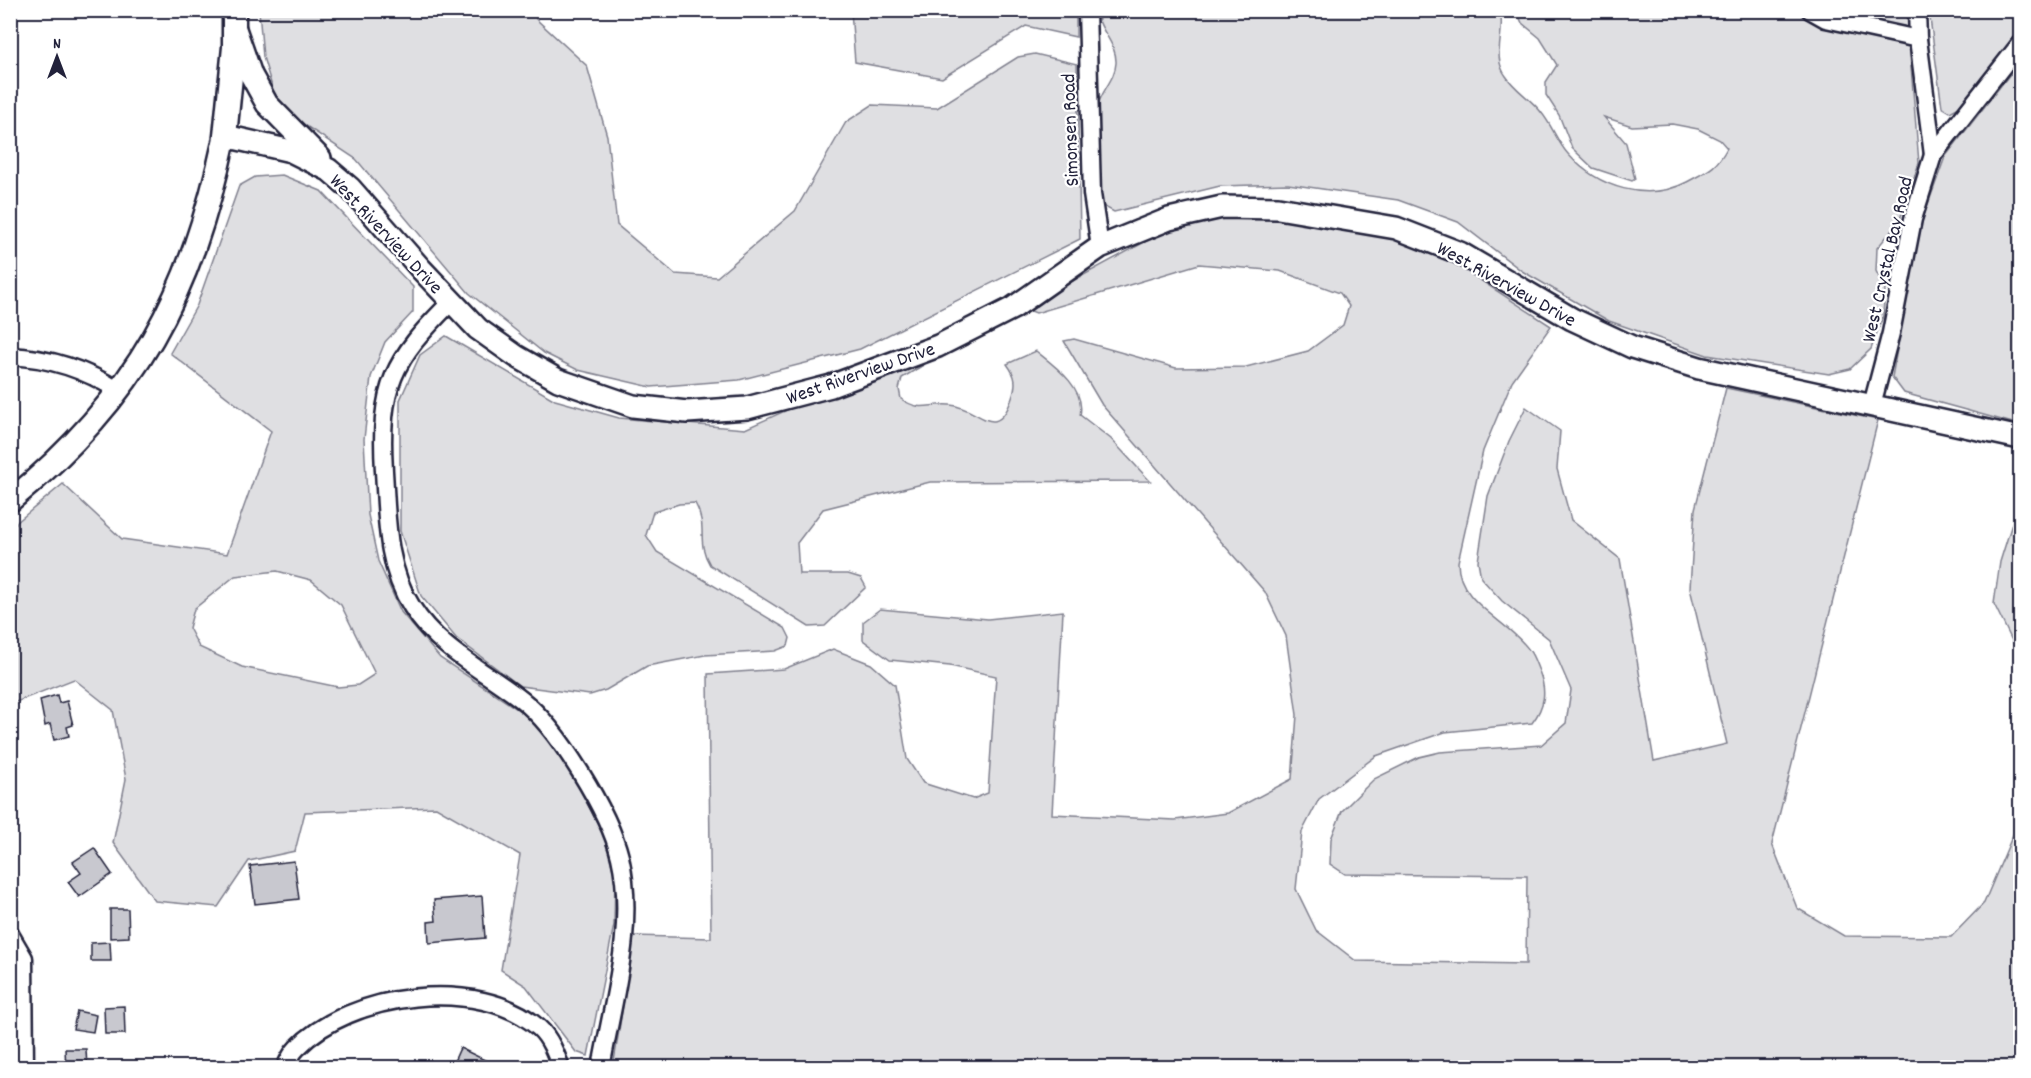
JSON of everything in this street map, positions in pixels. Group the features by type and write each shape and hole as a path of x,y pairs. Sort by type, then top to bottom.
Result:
{"main road":[{"path":"225,136 234,18"}],"street":[{"name":"Simonsen Road","path":"1087,10 1092,194 1100,247"},
{"path":"1810,10 1826,19 1918,39"},
{"path":"1917,10 1918,39 1933,155"},
{"path":"234,18 251,75 267,104 350,188"},
{"name":"West Crystal Bay Road","path":"1872,405 1891,333 1912,219 1933,155 2020,44"},
{"name":"West Riverview Drive","path":"225,136 269,144 311,159 350,188 451,302 478,329 516,356 558,380 633,406 687,412 747,408 831,386 938,346 1013,308 1100,247 1169,219 1222,207 1278,208 1396,228 1460,253 1572,320 1632,347 1699,368 2020,438"},
{"path":"10,501 44,473 74,443 119,391 147,349 173,304 196,249 211,201 225,136"},
{"path":"451,302 414,339 397,368 386,399 382,432 388,536 396,570 412,607 435,635 457,654 523,700 544,720 591,791 608,824 620,856 625,892 625,928 601,1068"},
{"path":"10,356 61,363 92,374 119,391"},
{"path":"10,934 24,958 25,1068"},
{"path":"285,1068 297,1048 328,1024 356,1011 394,1000 430,996 471,999 510,1010 540,1028 553,1046 561,1068"}],"shaded area":[{"path":"259,11 534,11 536,19 587,66 607,136 617,225 675,274 717,277 795,211 846,122 872,105 937,108 1018,57 1035,54 1077,64 1080,239 860,349 739,380 651,387 578,370 544,353 469,293 356,159 291,116 274,93 263,57"},
{"path":"851,11 1076,11 1076,37 1026,26 942,78 855,62"},
{"path":"1097,11 1500,11 1500,60 1510,81 1541,112 1564,149 1580,166 1608,183 1624,189 1640,191 1672,188 1687,182 1715,165 1727,148 1720,140 1698,129 1672,124 1632,126 1604,117 1626,143 1635,179 1632,181 1593,168 1572,148 1559,115 1546,95 1546,82 1557,65 1540,38 1522,23 1517,11 1795,11 1822,25 1909,43 1919,163 1899,222 1877,248 1876,271 1885,289 1883,316 1871,349 1850,369 1829,374 1707,355 1609,321 1522,271 1458,222 1398,200 1288,184 1220,186 1114,212 1101,205 1097,196 1097,110 1113,75 1116,56 1098,18"},
{"path":"1820,11 1909,11 1910,32"},
{"path":"1929,11 2020,11 2020,31 1961,106 1950,112 1942,107"},
{"path":"2010,74 2020,77 2020,425 1904,393 1892,377 1919,229 1945,157"},
{"path":"282,175 321,191 413,287 413,312 385,342 371,377 364,439 368,515 378,561 401,612 440,658 534,720 574,778 604,836 615,877 614,925 588,1056 576,1052 526,986 501,970 520,855 436,807 305,812 295,851 249,861 218,907 155,901 113,843 126,779 113,710 74,679 11,704 11,527 63,484 122,539 227,554 271,431 170,353 197,305 239,186 255,177","holes":["277,571 311,580 341,605 375,674 358,685 338,687 242,667 199,647 189,628 194,609 235,576"]},
{"path":"1229,217 1276,218 1393,236 1451,261 1551,326 1512,381 1483,451 1458,562 1460,577 1466,589 1485,610 1520,639 1532,655 1544,692 1540,711 1532,723 1445,732 1376,756 1319,799 1302,832 1296,889 1316,930 1356,961 1526,964 1527,876 1345,874 1330,864 1331,839 1342,811 1374,779 1419,757 1440,752 1541,745 1566,723 1571,690 1549,639 1502,601 1481,578 1478,561 1488,496 1509,441 1526,407 1560,431 1557,469 1571,520 1620,559 1654,761 1727,744 1690,588 1695,509 1726,388 1878,420 1772,844 1797,908 1844,936 1951,937 1984,903 2020,818 2020,1067 613,1068 634,936 711,938 708,674 784,669 833,649 871,664 895,685 907,759 923,783 973,799 988,793 996,676 950,666 890,660 863,640 863,622 880,609 988,619 1063,611 1052,814 1175,820 1228,813 1292,779 1297,715 1286,636 1265,592 1102,405 1064,341 1074,339 1176,368 1246,367 1308,351 1343,325 1349,306 1340,293 1280,271 1199,264 1036,313 1023,308 1163,232"},
{"path":"446,336 555,400 619,418 745,429 818,396 925,364 902,378 899,389 901,399 920,407 950,405 960,407 986,420 993,421 1000,419 1006,412 1014,393 1015,380 1007,364 1036,351 1060,371 1074,387 1081,405 1080,415 1111,439 1150,481 930,482 823,509 797,543 799,574 848,574 861,578 866,587 825,626 809,627 710,565 703,548 701,520 695,503 679,504 653,512 646,535 657,552 785,628 790,638 788,646 775,651 705,655 647,666 606,690 590,695 520,686 456,638 421,596 400,531 400,400 420,355"},
{"path":"2020,498 2020,657 1994,604 2000,562"}],"building":[{"path":"57,695 59,703 67,701 73,725 67,727 69,736 54,740 50,724 45,726 40,700"},
{"path":"94,848 112,874 79,897 68,882 81,873 73,862"},
{"path":"294,861 299,899 255,904 250,866"},
{"path":"482,896 485,938 429,943 428,922 436,921 434,900"},
{"path":"110,909 128,909 129,937 110,938"},
{"path":"110,942 111,961 91,961 91,943"},
{"path":"124,1006 125,1034 105,1034 104,1007"},
{"path":"77,1011 96,1015 93,1032 73,1029"},
{"path":"460,1048 489,1062 486,1068 451,1068"},
{"path":"65,1049 86,1049 87,1068 66,1068"}]}
